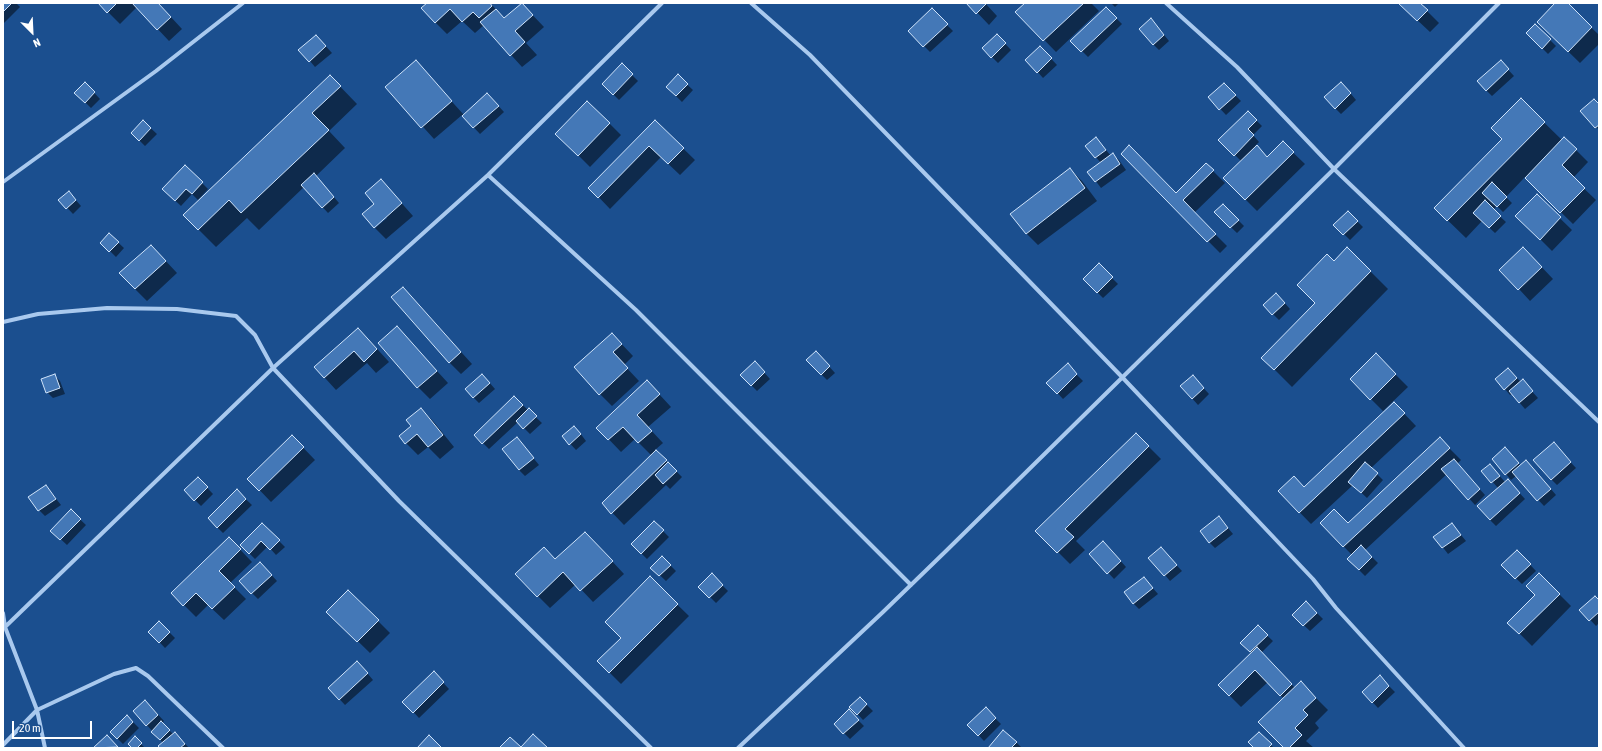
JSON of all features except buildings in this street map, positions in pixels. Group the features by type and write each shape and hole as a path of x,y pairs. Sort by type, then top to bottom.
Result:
{"street":[{"path":"3,182 156,71 243,3"},
{"path":"4,626 273,368 488,175 662,3"},
{"path":"751,3 810,55 1122,378 1313,580 1336,608 1464,748"},
{"path":"1166,3 1237,68 1334,169 1599,422"},
{"path":"738,748 911,585 1334,169 1499,3"},
{"path":"488,175 636,310 911,585"},
{"path":"3,322 38,314 107,308 177,309 236,316 255,335 273,368 399,501 651,748"},
{"path":"3,614 4,626 37,710 45,748"},
{"path":"3,745 37,710 114,674 136,668 148,676 223,748"}]}
